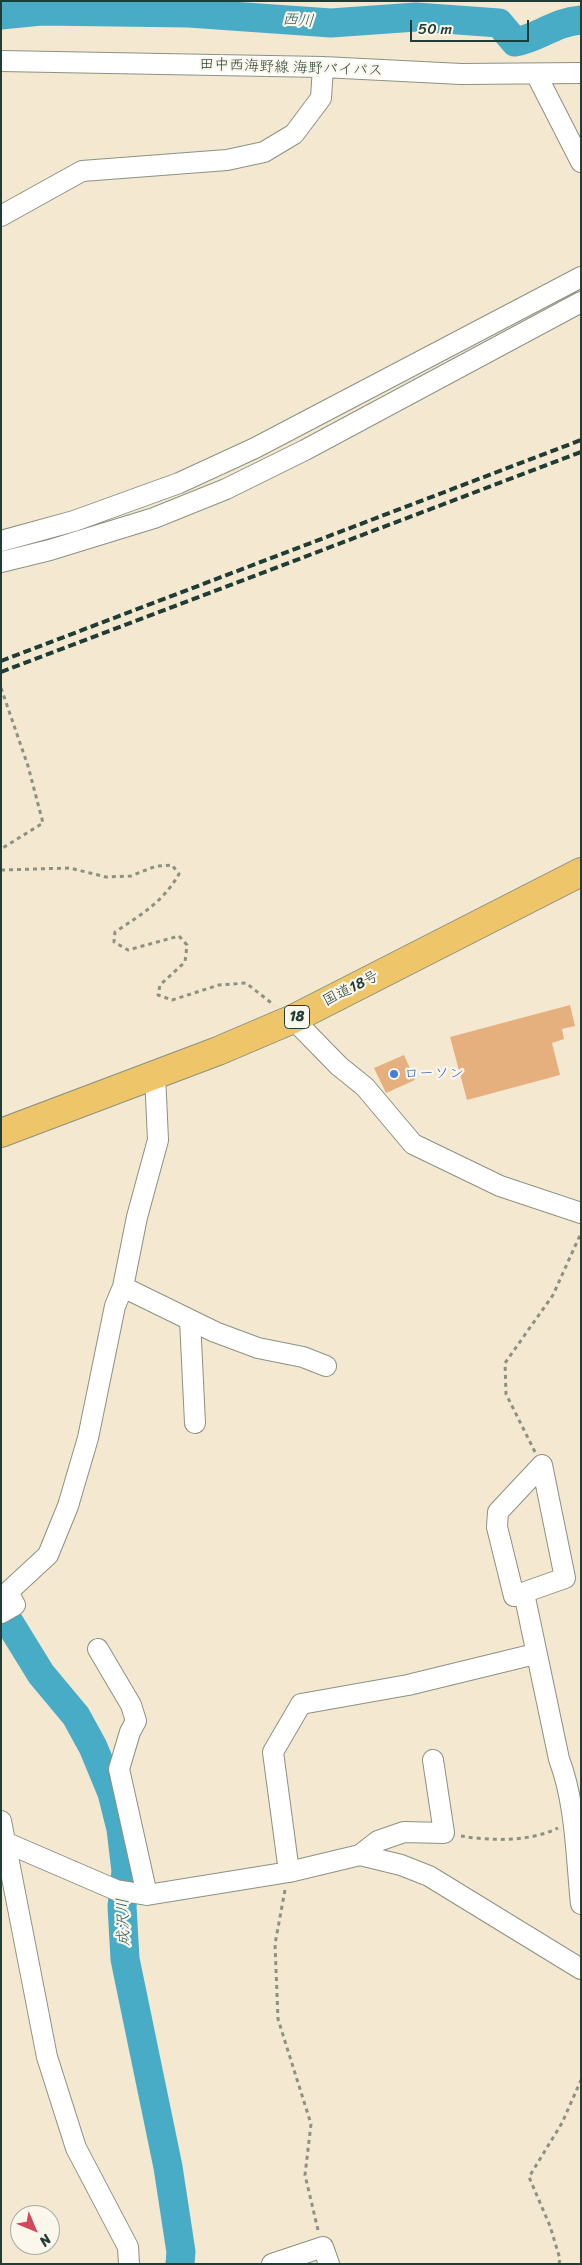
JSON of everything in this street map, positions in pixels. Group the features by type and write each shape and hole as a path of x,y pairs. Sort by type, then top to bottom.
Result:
{"highway":[{"name":"国道18号","path":"1,1133 218,1051 293,1019 581,872"}],"street":[{"name":"田中西海野線 海野バイパス","path":"1,61 323,67 460,74 581,73"},
{"path":"1,216 82,171 227,160 264,152 294,134 321,98 323,67"},
{"path":"536,74 581,162"},
{"path":"1,540 74,521 179,482 254,448 581,277"},
{"path":"1,562 50,550 154,518 226,489 305,450 581,302"},
{"path":"293,1019 339,1066 365,1087 413,1144 500,1186 581,1213"},
{"path":"6,1610 15,1606 8,1592 48,1555 68,1506 88,1438 115,1306 123,1287 137,1217 158,1140 156,1074"},
{"path":"123,1287 190,1320 258,1348 302,1356 326,1366"},
{"path":"190,1320 194,1423"},
{"path":"542,1465 564,1578 514,1596 497,1527 498,1512 542,1465"},
{"path":"524,1593 558,1759 564,1772 572,1820 581,1904"},
{"path":"98,1648 131,1705 136,1721 130,1732 119,1769 142,1894"},
{"path":"288,1872 273,1752 301,1704 408,1685 535,1654"},
{"path":"7,1843 116,1890 142,1894 288,1872 360,1855 378,1842 404,1832 444,1833 433,1760"},
{"path":"1,1821 7,1843 47,2057 76,2148 128,2247 129,2264"},
{"path":"360,1855 400,1865 429,1876 581,1969"},
{"path":"272,2264 326,2256"}],"path":[{"path":"1,688 28,766 43,823 1,849"},
{"path":"1,870 70,868 106,876 131,876 156,866 172,865 179,874 169,891 142,914 115,932 114,942 128,950 179,936 186,945 185,962 160,985 158,996 172,1000 219,985 246,983 293,1019"},
{"path":"542,1465 506,1394 505,1363 553,1295 581,1233"},
{"path":"444,1833 474,1838 512,1839 550,1832 572,1820"},
{"path":"288,1872 275,1944 278,2019 311,2124 304,2175 326,2256"},
{"path":"559,2264 560,2259 550,2226 530,2177 562,2123 581,2080"}],"building":[{"path":"570,1005 575,1026 562,1029 564,1039 552,1043 560,1075 467,1100 450,1037"},
{"name":"ローソン","path":"404,1055 415,1080 386,1093 374,1068"}],"waterway":[{"name":"西川","path":"1,15 41,11 189,13 331,23 416,17 499,23 515,42 571,21 581,20"},
{"name":"成沢川","path":"1,1609 41,1674 76,1716 93,1747 112,1793 121,1829 126,1871 122,1906 125,1959 168,2167 181,2252 180,2264"}],"railway":[{"path":"1,661 581,440"},
{"path":"1,672 581,452"}],"place":[{"name":"ローソン","path":"394,1074"}]}
